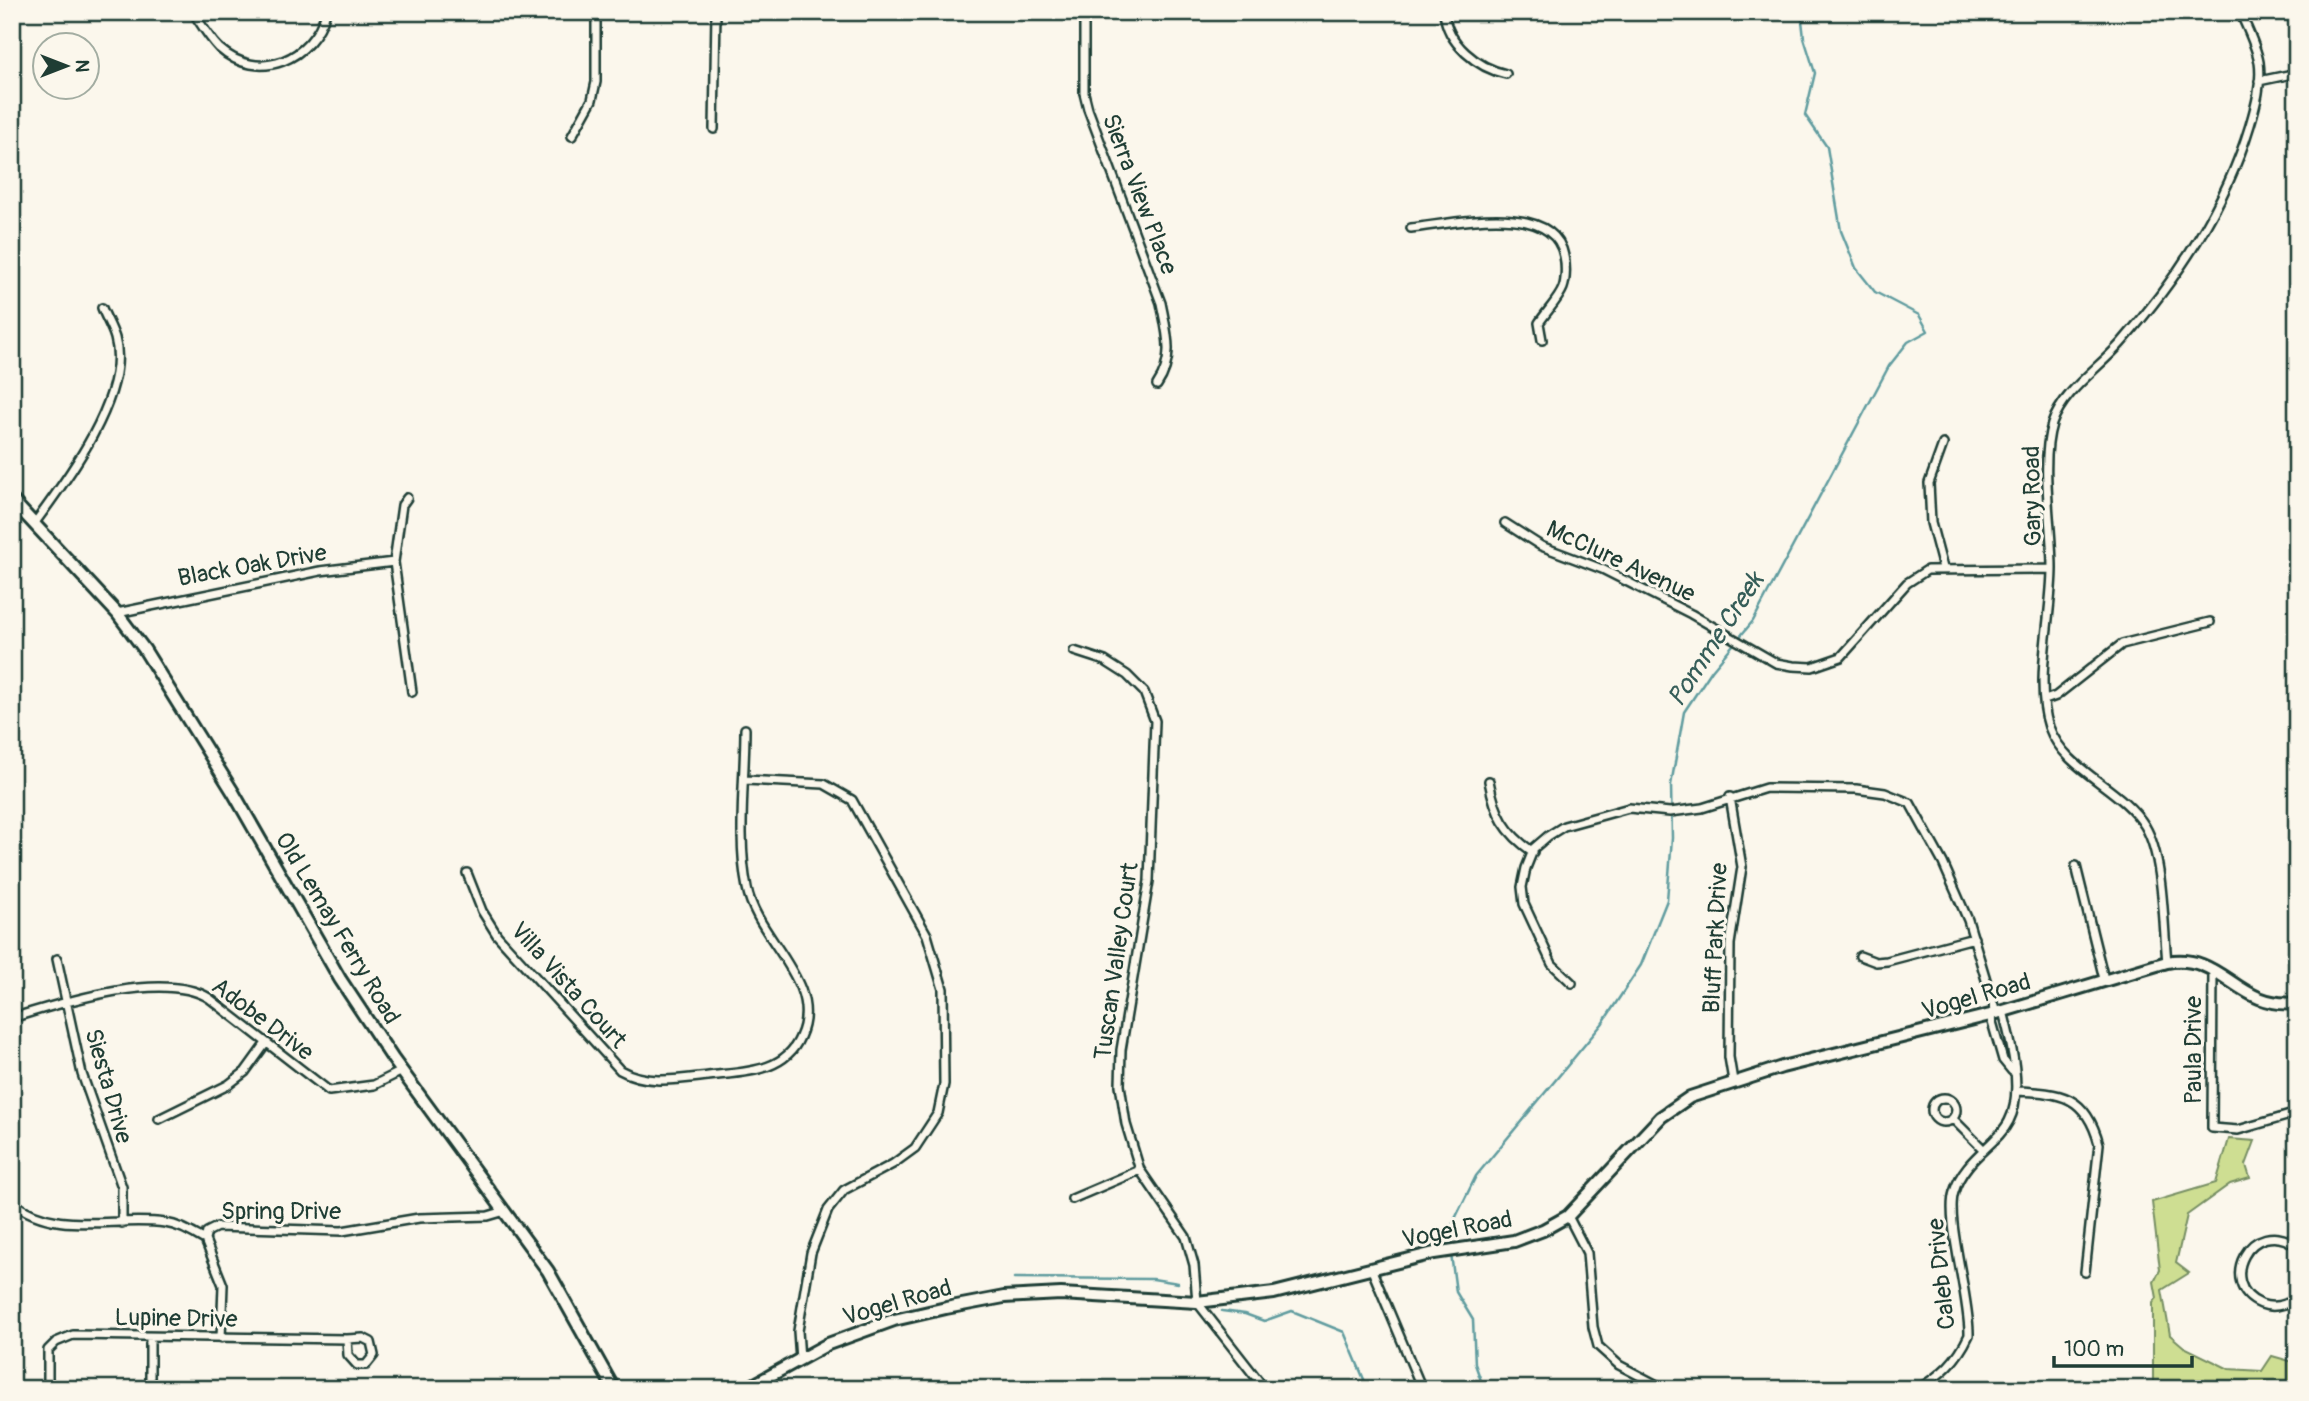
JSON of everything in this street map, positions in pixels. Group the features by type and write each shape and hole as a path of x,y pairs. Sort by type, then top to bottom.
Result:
{"street":[{"path":"193,12 219,47 235,59 256,64 279,63 299,55 321,30 326,12"},
{"path":"572,136 592,100 596,82 596,12"},
{"path":"714,129 716,12"},
{"name":"Sierra View Place","path":"1084,12 1084,93 1088,109 1161,303 1168,337 1168,369 1157,385"},
{"path":"1444,12 1458,43 1473,60 1486,70 1506,74"},
{"name":"Gary Road","path":"2166,962 2152,840 2133,811 2070,757 2049,726 2045,700 2052,569 2048,446 2053,422 2075,389 2119,345 2173,279 2200,239 2243,147 2259,81 2259,62 2240,12"},
{"path":"2259,81 2297,73"},
{"path":"1411,228 1515,218 1541,224 1561,242 1565,260 1563,288 1539,323 1542,340"},
{"path":"34,524 77,461 103,410 115,379 116,339 102,308"},
{"path":"1943,444 1928,483 1931,523 1943,568"},
{"path":"407,498 402,505 394,562 412,692"},
{"name":"Old Lemay Ferry Road","path":"12,500 117,613 183,710 340,979 402,1071 505,1211 564,1297 614,1389"},
{"name":"McClure Avenue","path":"1505,523 1541,546 1602,569 1680,608 1776,663 1793,666 1812,667 1840,657 1907,583 1927,570 2052,569"},
{"name":"Black Oak Drive","path":"117,613 320,571 394,562"},
{"path":"2045,700 2056,696 2122,644 2210,622"},
{"name":"Tuscan Valley Court","path":"1074,651 1105,661 1127,674 1144,692 1155,721 1149,881 1121,1050 1120,1085 1126,1124 1140,1170 1186,1237 1194,1265 1197,1302"},
{"name":"Villa Vista Court","path":"467,873 482,911 497,935 620,1070 642,1080 653,1080 764,1068 784,1058 798,1042 805,1007 798,984 756,915 747,890 745,729"},
{"path":"745,780 824,784 852,800 922,925 934,953 943,989 944,1084 938,1113 915,1148 893,1164 844,1190 828,1210 811,1253 798,1331 800,1359"},
{"path":"1489,781 1496,813 1503,826 1514,839 1533,852"},
{"path":"1572,983 1552,964 1524,904 1522,887 1533,852 1548,835 1564,826 1629,808 1670,812 1702,808 1730,797 1766,788 1856,789 1885,793 1910,803 1943,863 1974,938 1996,1013 2014,1056 2012,1072 2017,1091 2058,1093 2074,1103 2094,1125 2099,1144 2085,1272"},
{"name":"Bluff Park Drive","path":"1730,797 1742,867 1730,944 1729,1057 1733,1081"},
{"path":"2076,866 2104,979"},
{"path":"1860,956 1876,962 1887,961 1974,938"},
{"name":"Siesta Drive","path":"57,959 82,1074 122,1187 122,1223"},
{"name":"Vogel Road","path":"746,1389 828,1344 894,1320 1004,1297 1061,1294 1197,1302 1274,1293 1434,1253 1531,1236 1568,1216 1671,1108 1690,1097 1733,1081 1996,1013 2166,962 2189,960 2213,969"},
{"path":"2213,969 2257,1000 2270,1004 2297,1003"},
{"name":"Paula Drive","path":"2213,969 2212,1128 2238,1130 2297,1113"},
{"name":"Adobe Drive","path":"12,1018 67,1001 109,992 187,988 209,998 329,1091 374,1085 402,1071"},
{"path":"1996,1013 2003,1060 2012,1072"},
{"path":"159,1119 237,1079 266,1043"},
{"name":"Caleb Drive","path":"1918,1389 1940,1376 1960,1356 1969,1335 1953,1194 1965,1169 2009,1122 2017,1091"},
{"path":"1953,1119 1983,1149"},
{"path":"1072,1199 1140,1170"},
{"path":"12,1202 21,1209 57,1222 166,1223 186,1229 205,1240"},
{"name":"Spring Drive","path":"221,1338 223,1285 205,1240 207,1232 217,1227 342,1231 419,1218 488,1216 505,1211"},
{"path":"1568,1216 1587,1253 1593,1326 1598,1346 1619,1365 1659,1386"},
{"path":"2297,1246 2280,1238 2260,1240 2245,1252 2239,1272 2243,1287 2257,1302 2280,1306 2297,1298"},
{"path":"1371,1268 1422,1389"},
{"path":"1197,1302 1265,1389"},
{"name":"Lupine Drive","path":"48,1389 48,1350 55,1342 73,1335 348,1339"},
{"path":"150,1337 150,1389"},
{"path":"363,1338 371,1342 374,1355 370,1362 361,1366 350,1360 348,1339 363,1338"}],"green space":[{"path":"2229,1139 2255,1141 2246,1165 2250,1178 2230,1184 2187,1215 2176,1263 2189,1273 2162,1290 2170,1335 2184,1347 2229,1369 2262,1371 2272,1356 2297,1363 2297,1389 2153,1389 2153,1303 2157,1298 2154,1282 2160,1270 2152,1202 2216,1183"}],"waterway":[{"name":"Pomme Creek","path":"1451,1248 1450,1229 1476,1176 1602,1024 1641,965 1667,900 1672,838 1671,785 1684,712 1712,670 1753,621 1889,366 1908,342 1928,331 1919,315 1875,292 1856,268 1841,231 1827,147 1805,115 1815,73 1804,38 1801,12"},
{"name":"Pomme Creek","path":"1451,1254 1456,1292 1473,1320 1475,1364 1484,1389"},
{"path":"1014,1278 1153,1279 1178,1283"},
{"path":"1222,1311 1245,1314 1264,1321 1292,1311 1344,1332 1368,1389"}]}
